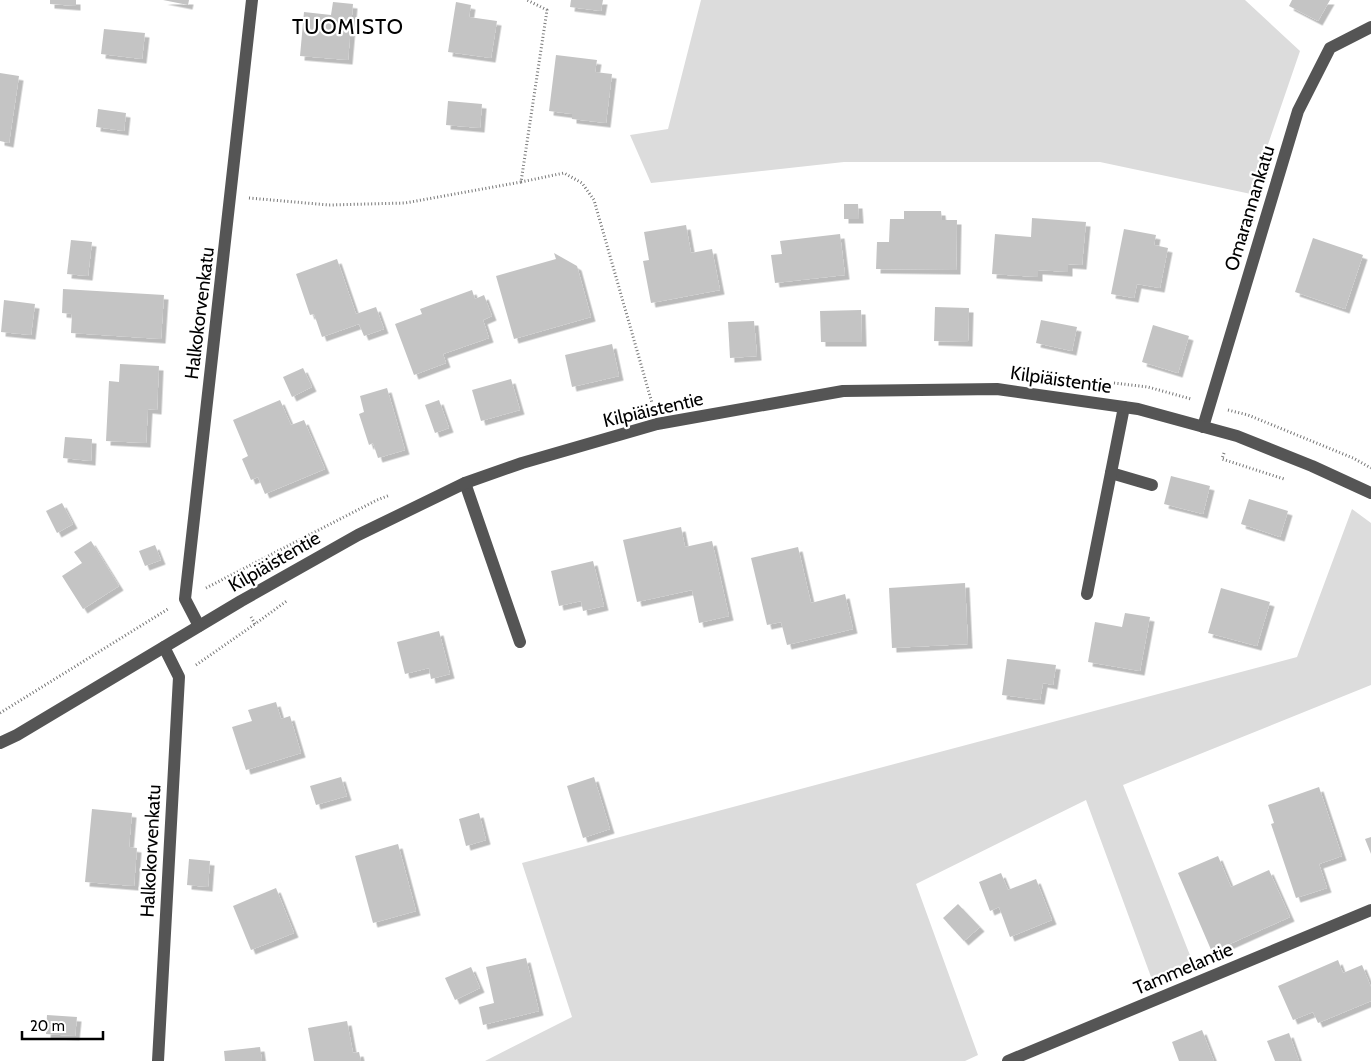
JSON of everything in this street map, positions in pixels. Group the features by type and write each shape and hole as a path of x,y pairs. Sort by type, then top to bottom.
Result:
{"street":[{"name":"Halkokorvenkatu","path":"186,599 252,0"},
{"name":"Omarannankatu","path":"1203,427 1298,111 1330,48 1371,27"},
{"name":"Kilpiäistentie","path":"0,743 17,735 358,534 465,483 522,463 657,424 843,391 997,389 1138,409 1237,436 1312,466 1371,493"},
{"path":"1087,594 1124,407"},
{"path":"1111,473 1152,485"},
{"path":"465,483 520,642"},
{"path":"186,599 200,626"},
{"name":"Halkokorvenkatu","path":"158,1061 178,677 164,647"},
{"name":"Tammelantie","path":"1008,1061 1371,910"}],"path":[{"path":"521,182 547,10 527,0"},
{"path":"231,197 329,205 405,203 564,173 582,183 594,200 652,403"},
{"path":"1110,382 1148,387 1248,415 1353,458 1371,468"},
{"path":"643,406 661,401"},
{"path":"0,713 186,599 377,500 395,493"}],"shaded area":[{"path":"701,0 1245,0 1300,51 1251,194 1100,162 844,162 651,183 630,135 668,129"},
{"path":"1352,509 1371,523 1371,685 1123,785 1195,968 1154,985 1086,800 916,884 978,1055 965,1061 485,1061 572,1017 522,863 1297,657"}],"building":[{"path":"50,0 76,0 76,6 50,4"},
{"path":"163,0 189,0 188,5"},
{"path":"571,0 603,0 601,11 570,7"},
{"path":"1292,0 1330,0 1318,21 1289,6"},
{"path":"333,2 353,4 348,60 300,56 304,12 331,15"},
{"path":"456,2 471,5 469,17 497,21 491,58 448,52"},
{"path":"104,29 145,33 142,59 101,54"},
{"path":"556,55 597,60 595,72 612,74 606,123 572,119 572,114 549,111"},
{"path":"0,73 19,76 9,143 0,141"},
{"path":"448,101 482,104 480,128 446,125"},
{"path":"98,109 126,113 124,131 96,127"},
{"path":"844,204 858,204 859,219 844,219"},
{"path":"904,211 941,211 942,220 957,220 956,270 876,269 877,242 889,242 890,219 904,219"},
{"path":"1032,218 1086,222 1082,265 1068,264 1068,272 1038,270 1038,277 992,274 995,234 1031,237"},
{"path":"686,225 691,253 712,249 720,290 651,303 643,261 649,260 644,232"},
{"path":"1124,229 1156,235 1154,245 1168,248 1160,288 1137,284 1134,298 1111,294"},
{"path":"840,234 845,275 775,283 771,255 782,254 780,241"},
{"path":"1313,238 1363,255 1345,309 1295,292"},
{"path":"71,240 92,242 88,276 67,274"},
{"path":"554,253 577,266 591,317 514,339 496,276 556,259"},
{"path":"337,259 356,314 376,307 384,329 364,336 359,324 322,337 314,314 310,315 296,274"},
{"path":"63,289 164,295 161,339 71,333 72,314 62,313"},
{"path":"472,290 475,299 484,295 492,316 483,320 489,338 443,354 446,363 414,375 395,324 422,314 420,309"},
{"path":"4,300 35,304 31,335 1,332"},
{"path":"935,307 969,308 968,342 934,341"},
{"path":"861,310 862,342 821,342 820,311"},
{"path":"1041,320 1077,327 1072,351 1036,343"},
{"path":"754,321 757,356 730,358 728,322"},
{"path":"1153,325 1189,336 1178,373 1142,362"},
{"path":"612,344 619,376 572,387 565,355"},
{"path":"120,364 159,366 157,410 148,409 146,443 106,441 109,381 119,382"},
{"path":"303,368 312,387 292,397 283,377"},
{"path":"511,379 520,410 481,421 472,390"},
{"path":"387,388 405,450 378,458 373,443 369,445 359,414 364,412 360,396"},
{"path":"280,400 291,425 304,420 325,469 265,494 258,477 251,480 242,459 248,456 233,420"},
{"path":"439,400 449,428 435,433 425,405"},
{"path":"65,437 92,439 91,461 63,458"},
{"path":"1171,476 1210,486 1203,514 1164,504"},
{"path":"1249,499 1288,511 1280,537 1241,524"},
{"path":"62,503 73,524 57,533 46,511"},
{"path":"681,527 685,547 712,541 729,616 699,623 692,590 637,602 623,540"},
{"path":"91,541 119,586 83,609 62,576 82,563 74,552"},
{"path":"155,545 161,560 145,566 139,551"},
{"path":"798,547 811,603 845,594 853,629 787,645 781,622 767,625 751,558"},
{"path":"593,561 604,606 583,611 581,601 559,606 551,571"},
{"path":"965,583 968,644 892,648 889,588"},
{"path":"1221,588 1270,602 1257,646 1208,633"},
{"path":"1125,613 1150,617 1140,671 1088,662 1095,622 1122,627"},
{"path":"439,631 450,674 431,679 429,668 405,674 397,642"},
{"path":"1007,659 1056,665 1053,685 1043,683 1040,700 1002,695"},
{"path":"276,702 281,719 290,716 301,753 246,770 232,727 252,721 248,710"},
{"path":"341,777 347,796 316,805 310,786"},
{"path":"594,777 610,829 583,838 567,786"},
{"path":"1319,787 1342,856 1319,864 1327,888 1296,898 1271,824 1274,823 1268,805"},
{"path":"92,809 132,813 129,847 137,848 134,886 85,882"},
{"path":"479,813 486,840 466,846 459,819"},
{"path":"1371,837 1371,854 1365,839"},
{"path":"398,844 416,911 373,923 355,856"},
{"path":"1218,856 1231,887 1269,870 1290,917 1212,952 1178,873"},
{"path":"189,859 210,861 208,887 187,885"},
{"path":"1001,873 1008,890 1036,879 1052,920 1010,937 999,907 990,911 979,882"},
{"path":"276,888 294,933 251,950 233,906"},
{"path":"958,904 980,927 964,941 943,918"},
{"path":"526,958 539,1011 483,1025 479,1007 494,1003 486,967"},
{"path":"1338,960 1343,973 1362,965 1371,987 1371,1001 1318,1023 1313,1012 1293,1020 1278,986"},
{"path":"471,967 480,988 455,1000 445,978"},
{"path":"47,1015 77,1017 75,1036 46,1034"},
{"path":"347,1021 353,1053 359,1052 361,1061 314,1061 308,1028"},
{"path":"1202,1030 1214,1061 1179,1061 1172,1042"},
{"path":"1289,1033 1299,1061 1275,1061 1267,1041"},
{"path":"260,1047 262,1061 225,1061 224,1051"}],"district":[{"name":"TUOMISTO","path":"348,27"}]}
